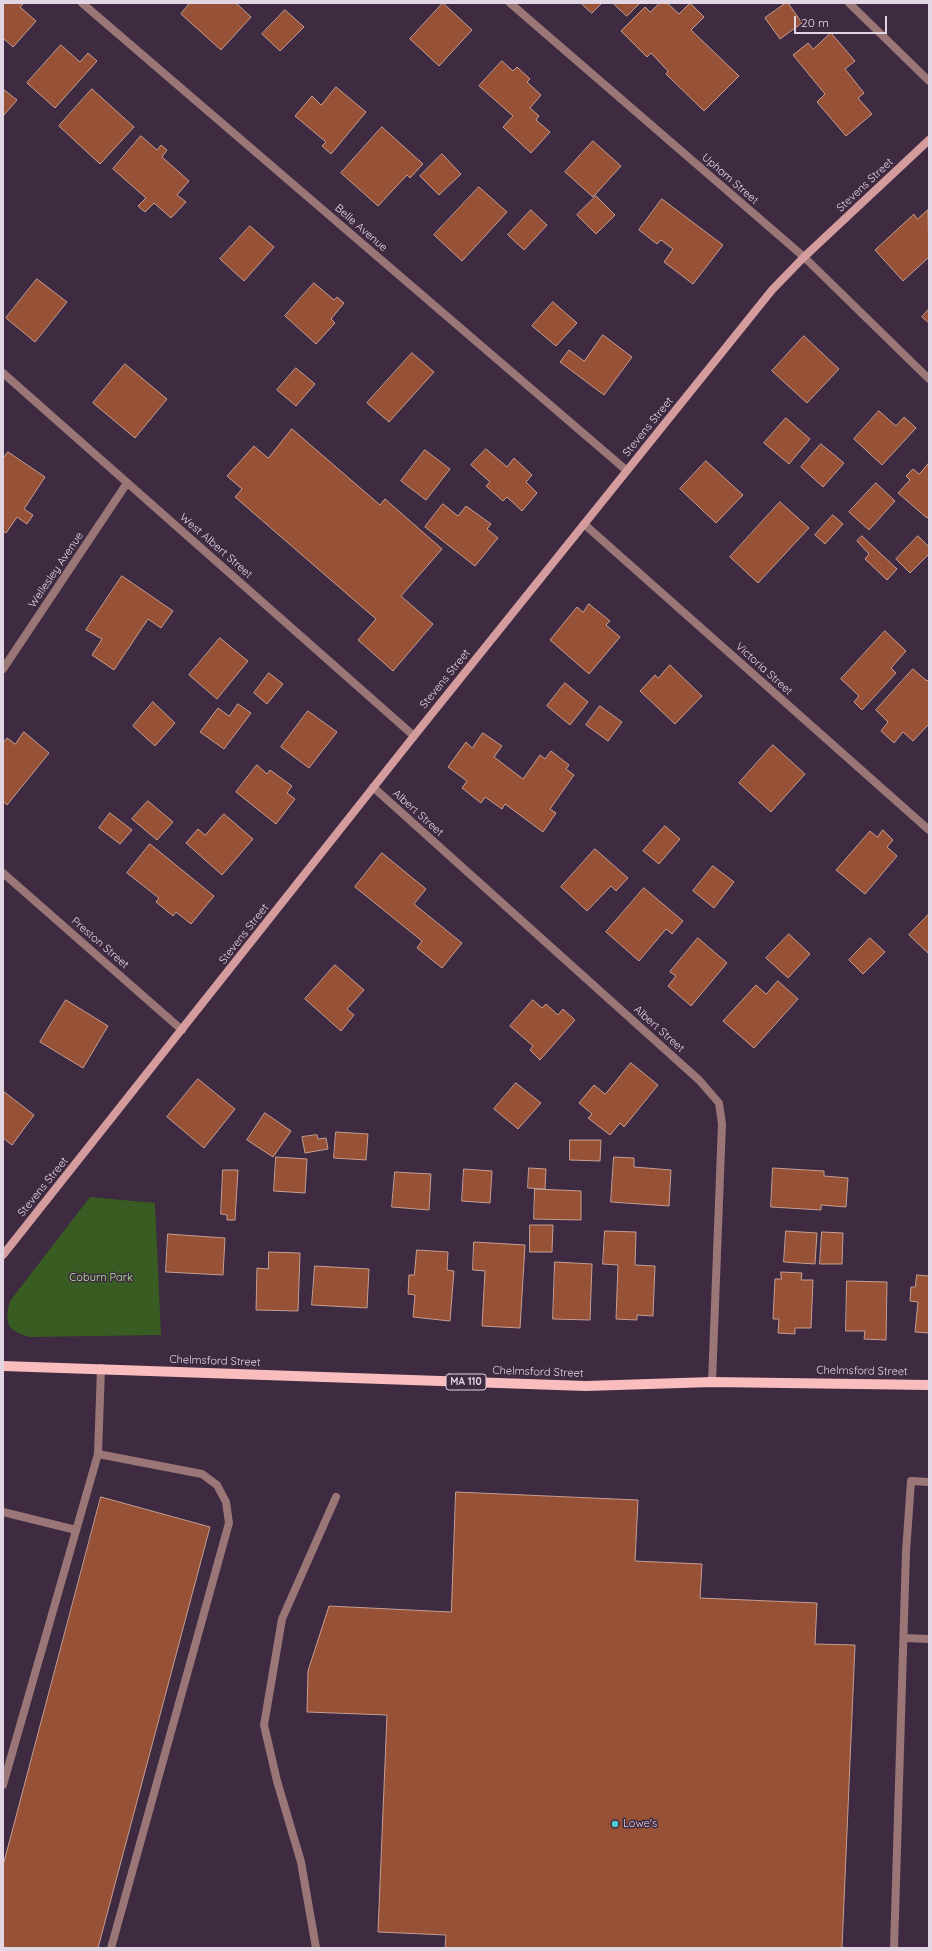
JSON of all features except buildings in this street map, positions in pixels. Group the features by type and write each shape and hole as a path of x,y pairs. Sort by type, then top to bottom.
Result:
{"main road":[{"name":"Stevens Street","path":"3,1255 373,787 772,290 804,257 929,140"},
{"name":"Chelmsford Street","path":"3,1366 101,1368 586,1386 712,1382 929,1385"}],"street":[{"name":"Belle Avenue","path":"82,3 626,470"},
{"name":"Upham Street","path":"510,3 804,257 929,378"},
{"path":"849,3 929,81"},
{"name":"West Albert Street","path":"3,373 414,736"},
{"name":"Wellesley Avenue","path":"3,669 127,482"},
{"name":"Victoria Street","path":"584,524 929,830"},
{"name":"Albert Street","path":"373,787 699,1080 719,1103 722,1124 712,1382"},
{"name":"Preston Street","path":"3,873 182,1030"},
{"path":"3,1785 98,1454 101,1368"},
{"path":"98,1454 202,1474 216,1485 223,1496 226,1502 229,1523 111,1948"},
{"path":"894,1948 904,1638 911,1481 929,1482"},
{"path":"316,1948 301,1862 277,1781 264,1725 282,1619 336,1497"},
{"path":"3,1512 76,1530"},
{"path":"904,1638 929,1639"}],"green space":[{"name":"Coburn Park","path":"90,1197 155,1203 161,1335 30,1337 16,1332 9,1325 7,1315 10,1301"}],"place":[{"name":"Lowe's","path":"615,1824"}]}
